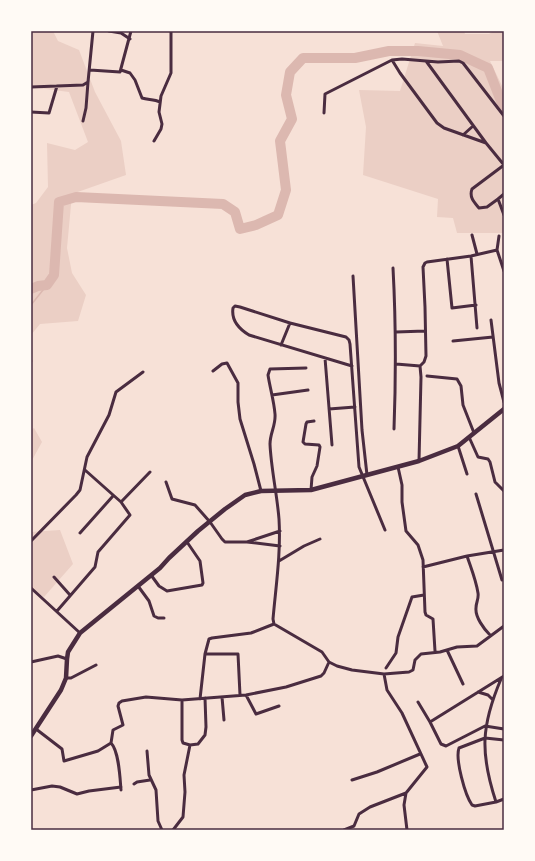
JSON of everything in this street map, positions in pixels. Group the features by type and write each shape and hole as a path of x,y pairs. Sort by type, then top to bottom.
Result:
{"main road":[{"path":"31,736 61,690 66,678 66,659 71,647 80,634 151,575 236,500 245,495 261,491 311,490 419,460 458,446 504,410"}],"street":[{"path":"83,121 86,108 93,31"},
{"path":"109,31 121,33 130,39"},
{"path":"121,70 131,31"},
{"path":"154,141 162,126 159,112 161,96 171,73 171,31"},
{"path":"324,113 325,94 392,60 402,59 459,61 463,63 504,116"},
{"path":"392,60 437,123 444,128 486,143"},
{"path":"425,61 504,165 472,190 470,193 471,197 479,208 487,207 504,194"},
{"path":"90,70 120,72 121,70 130,73 135,80 142,98 160,102"},
{"path":"31,88 83,85 88,82"},
{"path":"31,112 49,113 57,86"},
{"path":"463,135 473,126"},
{"path":"498,199 504,215"},
{"path":"472,235 477,254"},
{"path":"499,236 497,250 504,271"},
{"path":"419,460 420,366 424,362 426,356 423,267 425,263 428,262 471,256 497,250"},
{"path":"471,256 477,328"},
{"path":"447,259 452,308 476,305"},
{"path":"393,268 396,332 394,429"},
{"path":"352,276 365,476"},
{"path":"352,366 249,335 240,330 235,322 232,312 233,308 237,306 290,323 346,337 349,340 352,366 360,467 365,476 385,530"},
{"path":"491,320 499,383 504,402"},
{"path":"281,345 290,323"},
{"path":"396,332 425,331"},
{"path":"453,341 493,337"},
{"path":"325,358 332,445"},
{"path":"213,371 222,364 227,363 238,383 240,419 261,491"},
{"path":"396,364 420,366"},
{"path":"274,624 280,531 277,490 270,444 270,436 275,425 275,414 268,375 270,369 306,368"},
{"path":"31,542 80,490 87,457 109,415 116,392 143,372"},
{"path":"427,376 457,379 461,386 465,410 474,433"},
{"path":"272,395 308,390"},
{"path":"329,409 355,407"},
{"path":"311,490 312,478 317,466 320,446 305,444 303,442 307,422 314,421"},
{"path":"469,437 478,457 488,459 490,462 496,482 504,491"},
{"path":"458,446 467,474"},
{"path":"398,467 402,485 402,502 406,531 421,551 423,560 425,614 433,619 435,651"},
{"path":"57,611 94,567 98,552 130,515 121,502 85,470"},
{"path":"121,502 150,472"},
{"path":"166,482 172,499 195,505 226,542 247,542 280,546"},
{"path":"476,494 502,580"},
{"path":"80,532 113,496"},
{"path":"247,542 280,531"},
{"path":"279,561 304,546 320,539"},
{"path":"151,575 159,586 167,591 202,585 200,560 187,542"},
{"path":"423,567 467,556 504,550"},
{"path":"467,556 479,597 476,602 476,612 482,625 490,635"},
{"path":"54,578 70,594"},
{"path":"138,586 149,601 154,616 164,618"},
{"path":"31,588 80,634"},
{"path":"386,668 396,653 398,637 412,597 424,595"},
{"path":"200,699 205,654 209,639 251,633 274,624"},
{"path":"274,624 322,652 329,662 344,668 384,674 409,672 413,670 415,660 419,655 457,647 477,646 504,626"},
{"path":"447,650 463,684"},
{"path":"205,654 238,654 240,695"},
{"path":"31,662 55,656 66,659"},
{"path":"36,729 62,749 64,761 98,751 110,743 112,732 123,724 118,706 119,703 126,700 146,697 182,700 200,699 240,695 286,687 321,676 329,662"},
{"path":"66,678 71,678 96,664"},
{"path":"344,830 354,826 359,814 370,807 406,793 427,767 402,713 387,690 384,674"},
{"path":"430,722 504,676"},
{"path":"496,802 486,767 485,726 492,699 501,679"},
{"path":"478,692 488,695 492,699"},
{"path":"246,694 256,714 279,706"},
{"path":"222,697 224,720"},
{"path":"182,700 182,740 183,743 190,745 198,744 205,735 205,698"},
{"path":"418,702 443,746 446,746 485,726 504,729"},
{"path":"504,740 485,738 471,742 459,748 458,755 465,788 472,805 475,806 504,799"},
{"path":"31,790 52,786 60,787 77,794 121,788 114,748 110,743"},
{"path":"172,830 183,817 185,792 184,775 190,745"},
{"path":"147,751 150,780 156,790 158,820 162,830"},
{"path":"352,780 378,772 420,754"},
{"path":"134,784 137,782 150,780"},
{"path":"406,793 404,805 407,830"}],"shaded area":[{"path":"31,31 53,31 58,41 79,50 95,92 121,141 126,175 72,194 67,248 72,273 86,295 78,321 40,324 31,335 31,205 36,203 48,187 47,143 75,150 88,142 69,92 31,87"},
{"path":"437,31 464,31 465,34 489,34 494,31 504,31 504,61 490,61 504,90 504,233 457,233 453,218 437,217 438,199 363,175 366,127 359,90 400,91 415,43 443,46"},
{"path":"34,428 42,442 31,462 31,430"},
{"path":"60,530 73,564 44,597 31,588 31,532"}],"waterway":[{"path":"31,289 38,286 47,285 54,275 59,202 76,197 223,204 235,212 240,229 256,225 278,215 286,190 280,141 292,119 286,95 290,72 303,58 355,58 389,51 418,51 460,55 488,68 504,109"},
{"path":"31,305 47,285"},
{"path":"31,359 31,363"}]}
